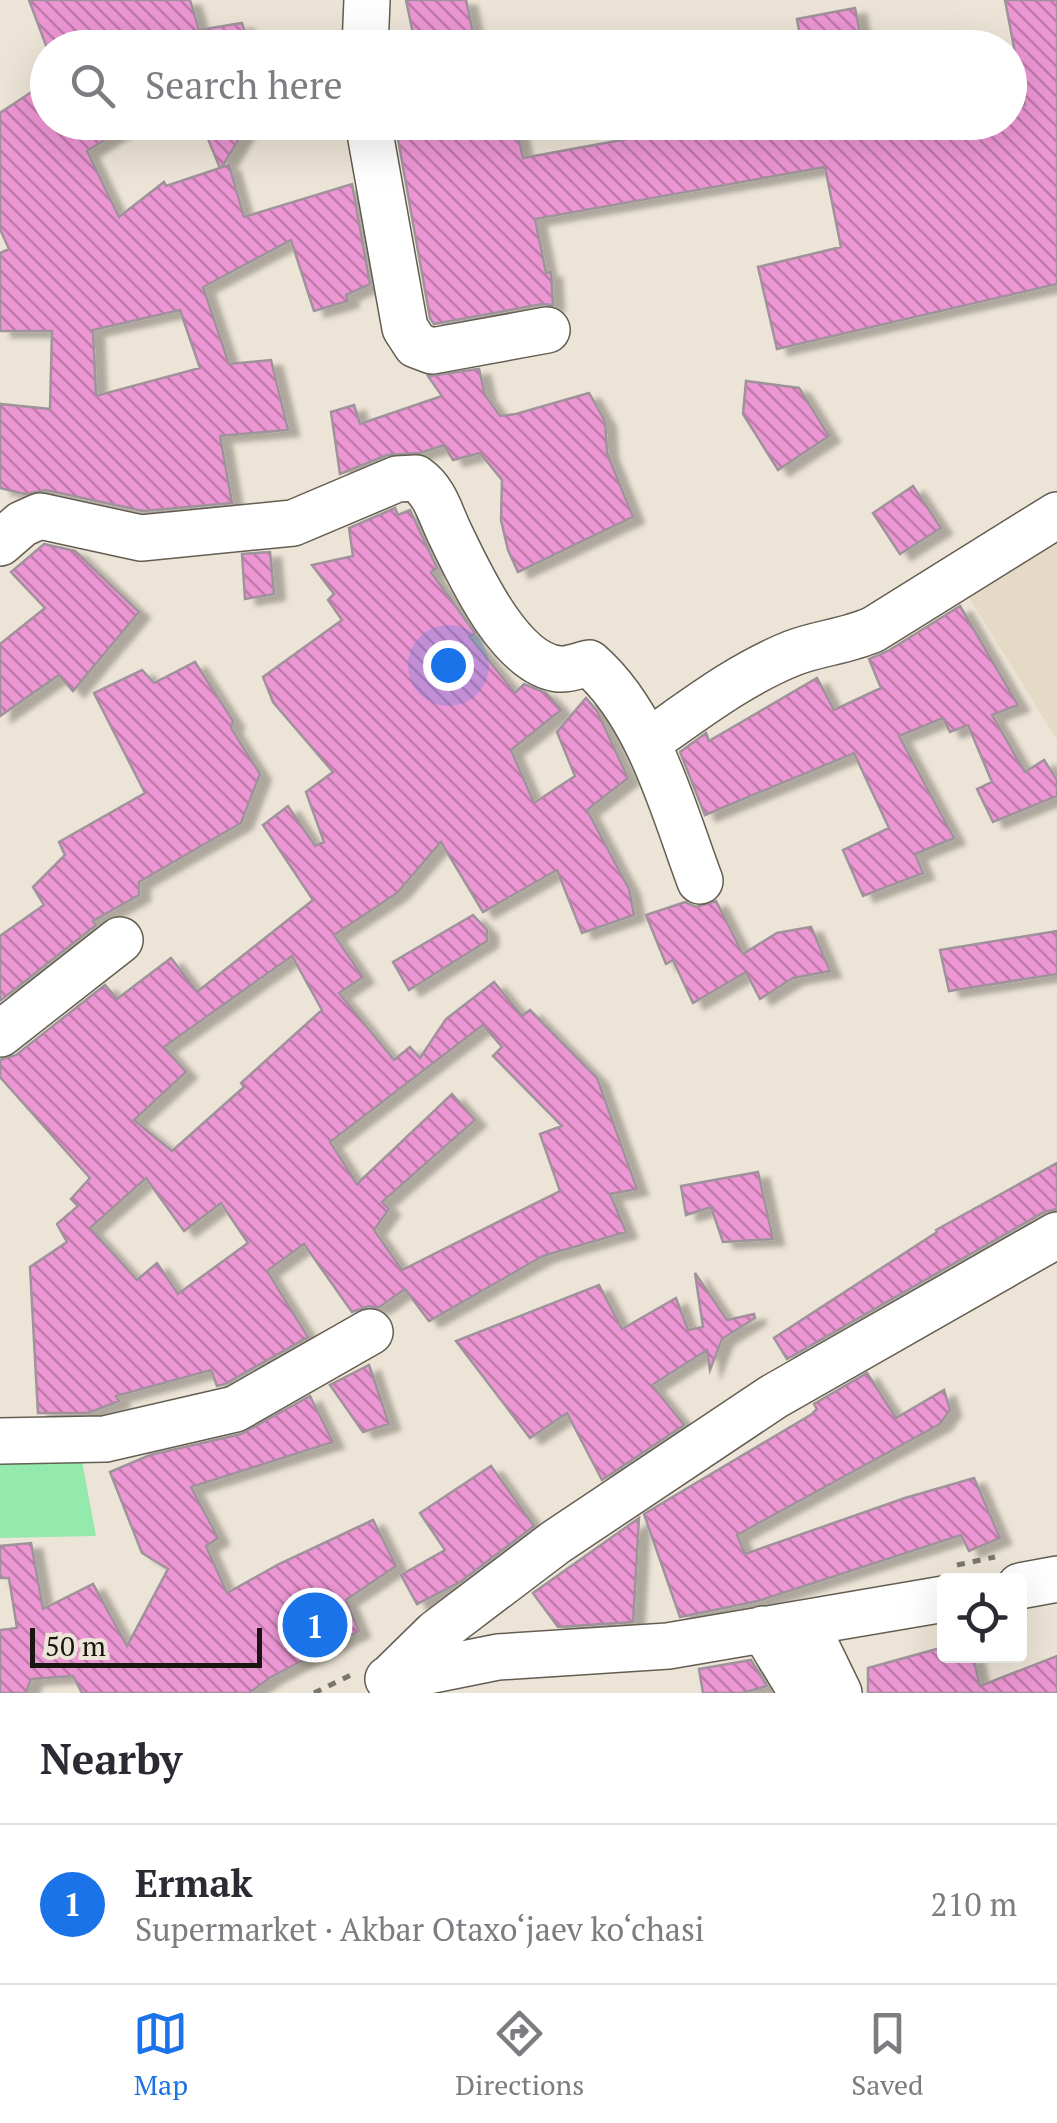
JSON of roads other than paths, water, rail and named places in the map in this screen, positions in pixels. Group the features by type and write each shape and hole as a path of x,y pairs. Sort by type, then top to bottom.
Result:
{"street":[{"path":"366,30 367,0"},
{"path":"371,140 406,328 416,345 432,352 547,330"},
{"path":"0,544 22,524 40,516 141,538 293,523 398,479 416,478 430,488 451,536 506,635 535,658 558,669 590,663 600,673 648,742 700,881"},
{"path":"648,742 736,680 795,652 856,638 874,629 1057,515"},
{"path":"0,1034 120,940"},
{"path":"377,1686 436,1633 556,1542 774,1397 1057,1236"},
{"path":"0,1441 105,1439 235,1409 370,1332"},
{"path":"1027,1585 1057,1580"},
{"path":"377,1686 498,1657 668,1646 937,1600"},
{"path":"784,1626 802,1693"},
{"path":"784,1626 839,1693"}],"place":[{"name":"Ermak","path":"315,1625"}]}
